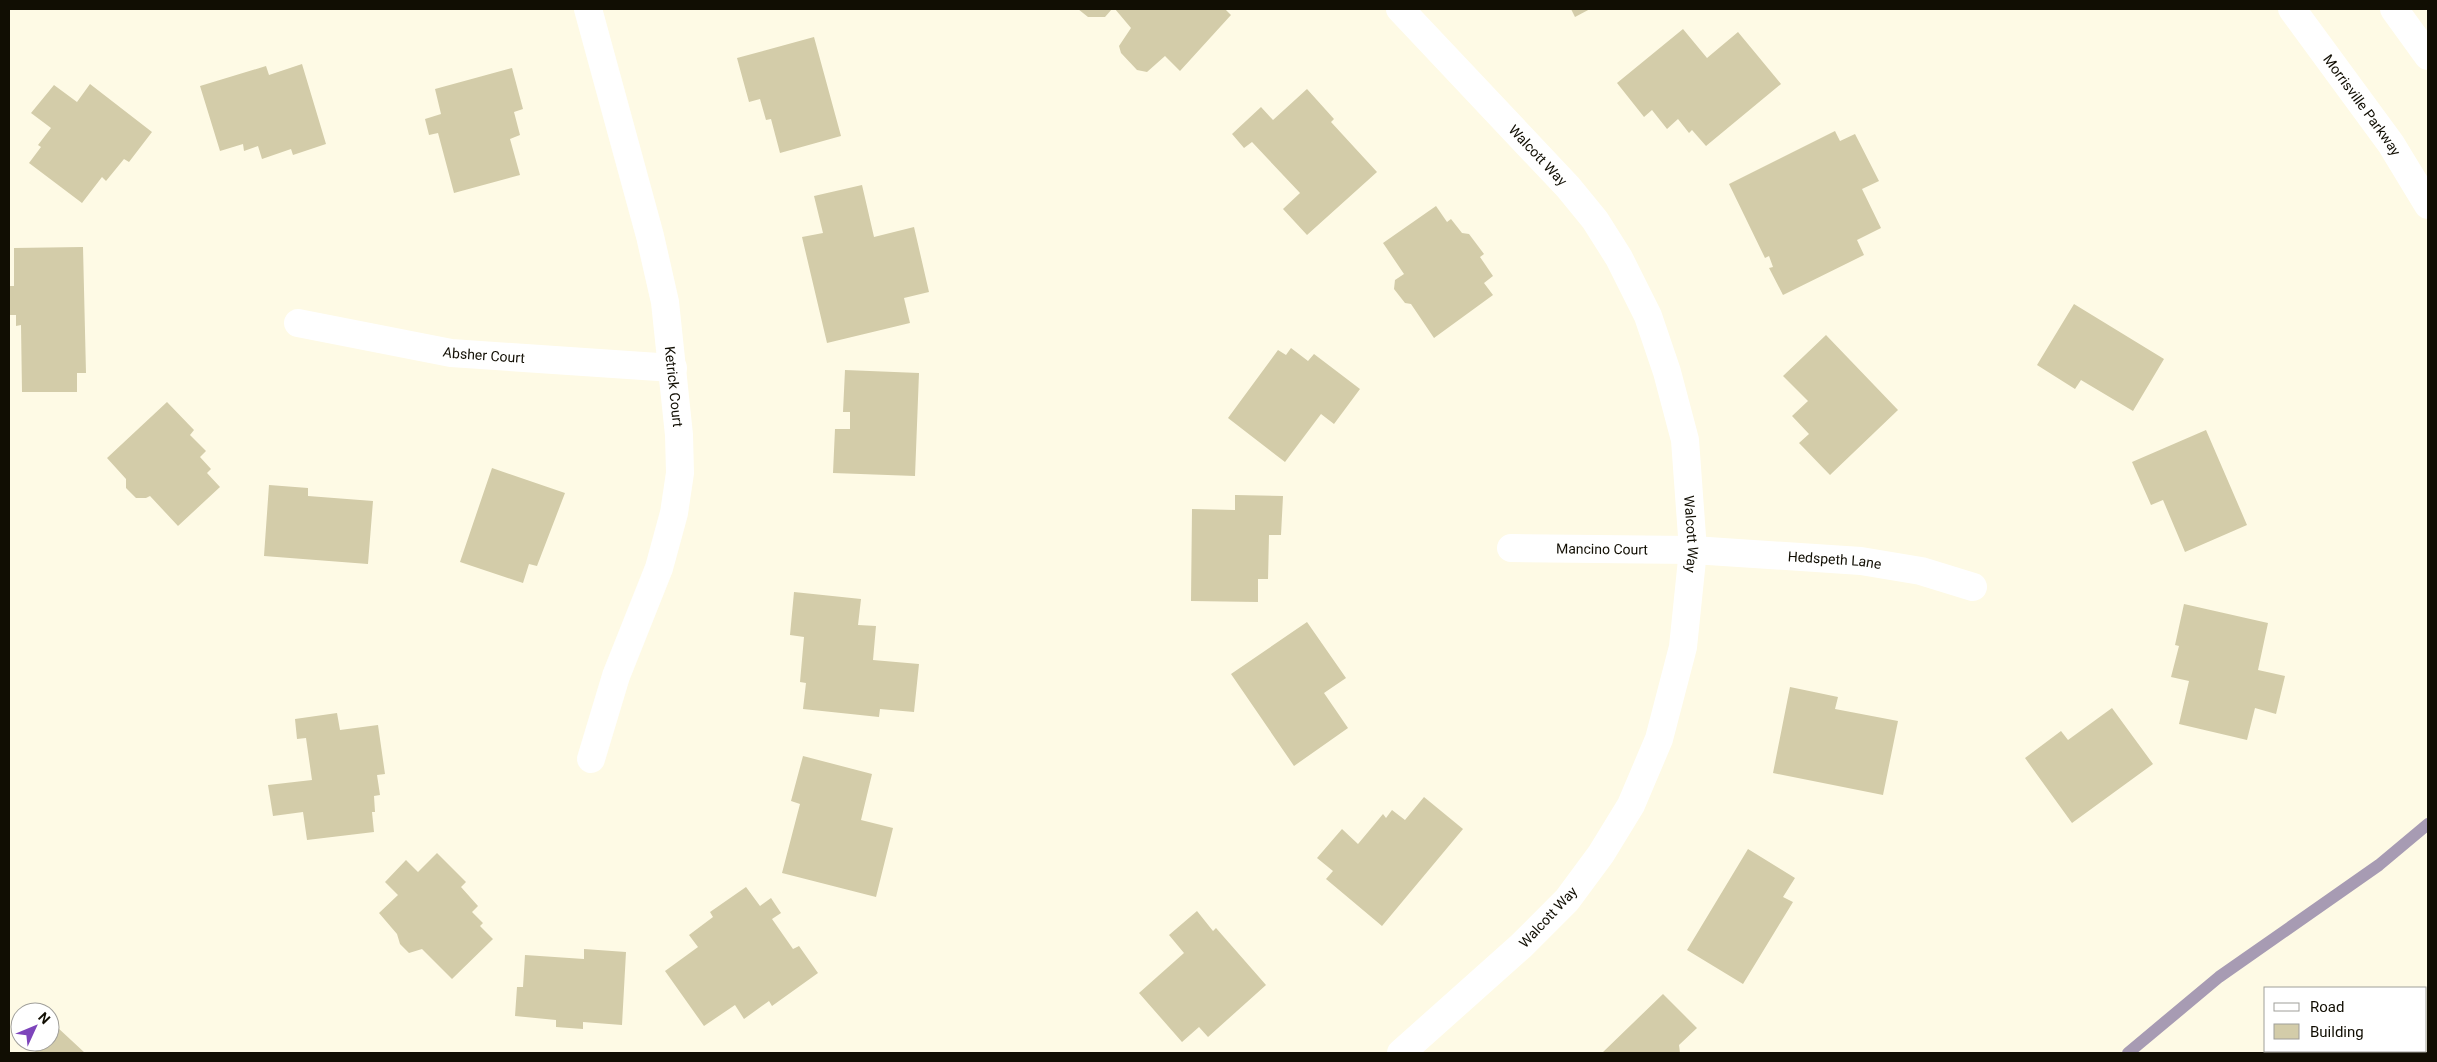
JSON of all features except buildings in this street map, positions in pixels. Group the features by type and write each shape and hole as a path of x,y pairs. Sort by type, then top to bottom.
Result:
{"street":[{"name":"Ketrick Court","path":"588,9 650,236 665,302 673,368 680,473 674,513 658,568 616,676 591,759"},
{"name":"Walcott Way","path":"1400,9 1568,187 1595,220 1619,258 1648,316 1667,372 1685,440 1693,550 1683,647 1659,739 1631,805 1601,854 1567,900 1521,946 1400,1053"},
{"name":"Morrisville Parkway","path":"2292,9 2390,144 2428,205"},
{"path":"2394,9 2428,56"},
{"name":"Absher Court","path":"298,323 451,353 673,368"},
{"name":"Mancino Court","path":"1511,548 1693,550"},
{"name":"Hedspeth Lane","path":"1693,550 1861,561 1921,572 1973,588"}],"waterway":[{"path":"2128,1053 2219,977 2379,865 2428,824"}]}
